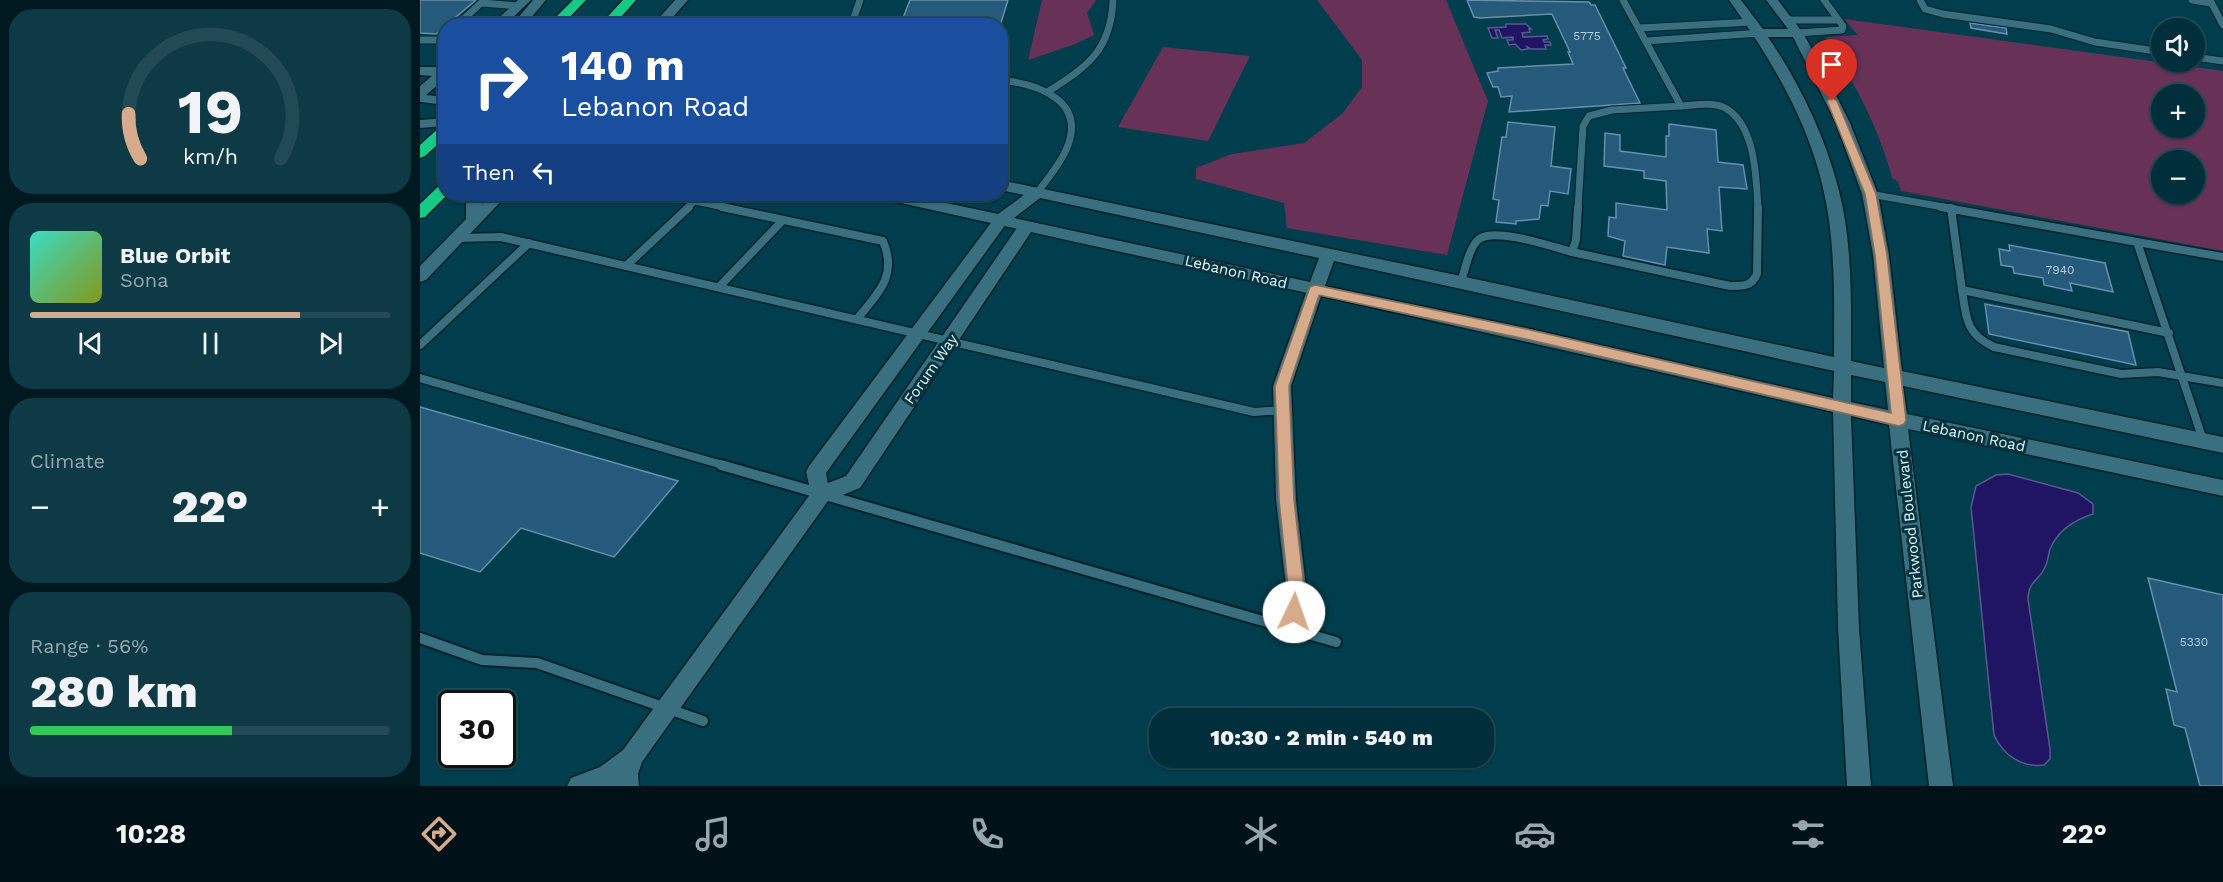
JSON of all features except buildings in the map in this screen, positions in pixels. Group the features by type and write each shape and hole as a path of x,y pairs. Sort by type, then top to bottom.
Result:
{"highway":[{"path":"561,18 580,0"},
{"path":"612,18 630,0"},
{"path":"420,153 438,136"},
{"path":"420,213 438,195"}],"main road":[{"path":"525,18 540,0"},
{"path":"665,18 682,0"},
{"path":"1735,0 1757,28 1799,104 1819,151 1836,214 1841,272 1843,469 1859,786"},
{"name":"Parkwood Boulevard","path":"1772,0 1792,27 1843,123 1870,194 1881,255 1941,786"},
{"path":"505,18 521,3"},
{"path":"1757,28 1792,27"},
{"path":"420,71 438,72"},
{"path":"420,93 438,78"},
{"path":"420,98 438,100"},
{"path":"423,123 438,122"},
{"path":"1008,187 1461,282 1842,366 2223,445"},
{"name":"Forum Way","path":"1037,193 1027,226 853,482 821,495 816,472 1000,220 1037,193"},
{"path":"474,201 474,221"},
{"path":"420,276 493,201"},
{"name":"Lebanon Road","path":"914,201 1315,290 1526,334 1899,420 2223,488"},
{"path":"1291,628 1297,596 1286,500 1282,386 1328,254"},
{"path":"579,786 610,774 633,755 821,495"},
{"path":"627,786 626,774 633,755"}],"lane":[{"path":"854,18 860,0"},
{"path":"1049,91 1088,65 1104,46 1113,15 1113,0"},
{"path":"1623,0 1681,106"},
{"path":"1792,27 1842,30 1843,26 1824,0"},
{"path":"1920,0 1925,9 1943,14 2051,29 2095,42 2151,50"},
{"path":"2192,0 2211,1 2223,25"},
{"path":"465,18 483,2 521,3"},
{"path":"1792,27 1838,20"},
{"path":"1639,28 1757,28"},
{"path":"1646,41 1757,28"},
{"path":"420,40 438,40"},
{"path":"2205,59 2223,61"},
{"path":"1008,81 1029,83 1049,91 1068,114 1071,135 1063,157 1037,193"},
{"path":"1461,282 1476,243 1485,236 1504,236 1572,252 1730,286 1746,286 1753,282 1757,274 1758,207 1752,158 1745,132 1734,115 1714,105 1603,111 1595,112 1587,118 1582,126 1576,240 1572,252"},
{"path":"1870,194 2223,257"},
{"path":"626,266 695,201 884,242 890,253 891,266 883,286 857,319"},
{"path":"1951,208 1967,322 1979,341 1994,347 2121,374 2158,372 2182,374 2223,383"},
{"path":"719,287 783,220"},
{"path":"458,237 501,237 1254,412 1283,410"},
{"path":"2138,242 2203,440"},
{"path":"420,345 529,243"},
{"path":"1962,290 2169,333"},
{"path":"420,378 1336,642"},
{"path":"420,638 482,660 537,663 703,720"}],"shaded area":[{"path":"1042,0 1096,0 1087,13 1094,35 1028,60"},
{"path":"1317,0 1446,0 1488,101 1447,255 1287,228 1284,203 1196,179 1196,168 1232,154 1304,143 1342,114 1362,87 1362,60"},
{"path":"1844,19 2151,61 2151,72 2205,72 2205,69 2223,71 2223,251 1901,191 1898,182 1892,178 1880,140 1864,104 1825,37 1858,35"},
{"path":"1506,24 1526,24 1531,29 1529,29 1530,32 1522,33 1523,37 1547,36 1548,39 1543,40 1550,42 1551,45 1545,45 1546,49 1527,47 1528,49 1521,50 1515,44 1509,45 1507,40 1513,40 1513,37 1502,38 1499,30 1495,30 1498,38 1492,38 1488,28 1506,27"},
{"path":"1163,47 1250,56 1208,141 1118,127"},
{"path":"2008,474 2078,493 2093,504 2093,514 2079,519 2057,536 2050,549 2043,572 2032,584 2029,592 2028,599 2050,749 2050,759 2044,765 2028,764 2014,759 2003,749 1994,735 1971,507 1976,486 1996,475"}],"route":[{"path":"1294,612 1297,596 1286,500 1282,386 1315,290 1526,334 1899,420 1881,255 1870,194 1859,162 1832,101"}]}
